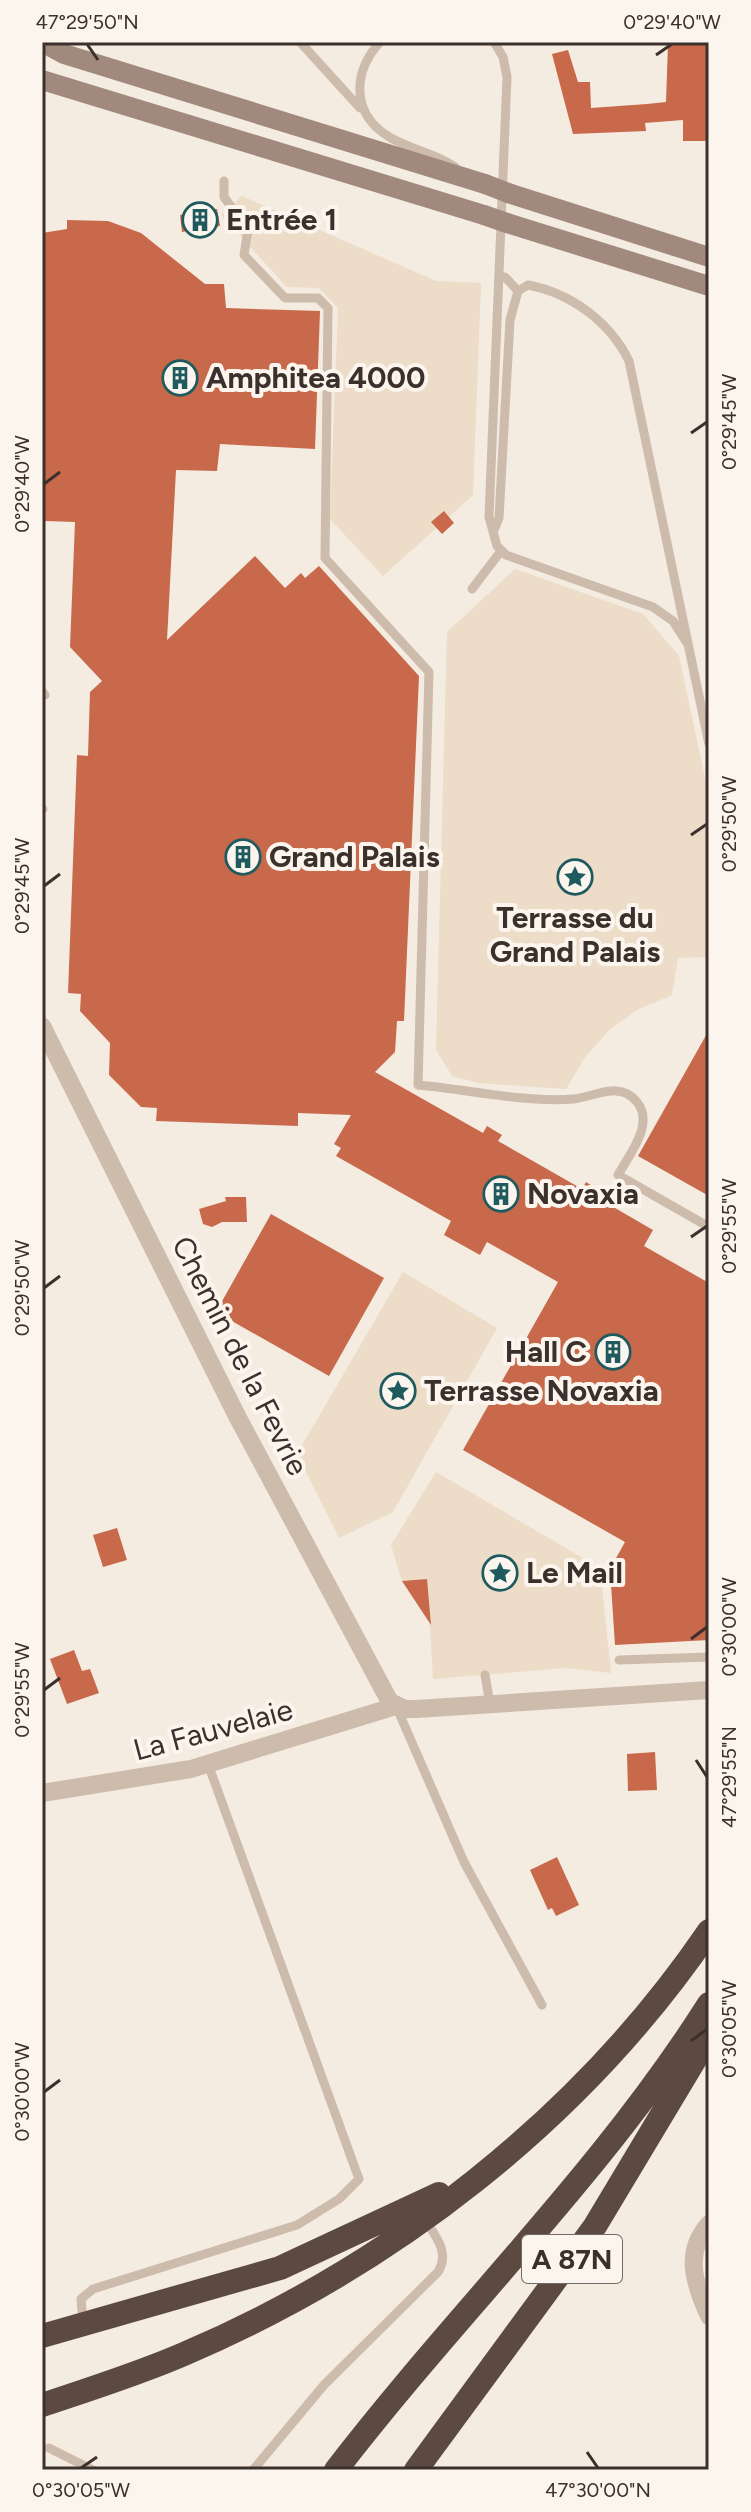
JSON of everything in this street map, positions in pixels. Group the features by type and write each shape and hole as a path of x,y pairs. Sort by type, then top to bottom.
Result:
{"highway":[{"path":"42,2405 185,2354 272,2313 363,2260 424,2218 555,2112 627,2037 709,1931"},
{"path":"336,2470 604,2154 652,2090 709,2004"},
{"name":"A 87N","path":"416,2470 595,2226 709,2036"},
{"path":"42,2336 280,2268 484,2172"}],"main road":[{"path":"42,42 64,54 479,182 709,257"},
{"path":"42,80 709,286"}],"street":[{"name":"Chemin de la Fevrie","path":"42,1026 244,1429 382,1692 396,1706"},
{"name":"La Fauvelaie","path":"42,1793 135,1780 208,1764 396,1706 416,1709 709,1690"},
{"path":"709,2224 701,2233 693,2256 693,2282 709,2316"}],"lane":[{"path":"300,42 391,138 438,156 479,182"},
{"path":"363,111 358,89 360,72 380,42"},
{"path":"494,42 503,57 507,77 489,517 495,541 501,551 653,607 673,621 687,643"},
{"path":"224,181 224,197 248,230 244,255 285,298 318,298 328,308 325,558 429,672 418,1085 559,1099 612,1090 630,1095 642,1109 644,1128 618,1175 709,1227"},
{"path":"505,277 518,291"},
{"path":"494,530 499,518 510,320 518,291 528,285 551,289 618,337 629,361 709,744"},
{"path":"472,589 501,551"},
{"path":"619,1660 709,1657"},
{"path":"485,1675 490,1704"},
{"path":"396,1706 464,1862 542,2005"},
{"path":"83,2325 81,2299 93,2289 297,2225 339,2199 359,2179 208,1764"},
{"path":"253,2470 324,2385 438,2272 444,2259 442,2250 424,2218"},
{"path":"49,2448 93,2470"}],"shaded area":[{"path":"242,196 436,281 481,283 473,495 383,576 330,519 338,308 319,288 287,287 221,215"},
{"name":"Terrasse du Grand Palais","path":"515,569 643,614 679,656 709,797 709,957 678,958 672,995 639,1009 610,1029 585,1057 566,1089 479,1083 452,1076 436,1050 447,632"},
{"name":"Terrasse Novaxia","path":"403,1272 497,1328 393,1512 339,1538 297,1454"},
{"name":"Le Mail","path":"436,1472 600,1568 611,1673 567,1668 433,1679 427,1579 402,1581 391,1545"}],"building":[{"path":"668,44 709,44 709,141 683,141 683,120 645,123 646,131 573,134 552,54 568,50 578,82 590,82 591,108 647,104 666,102"},
{"name":"Entrée 1","path":"217,209 220,226 182,232 180,215"},
{"path":"67,220 108,221 141,233 205,284 224,284 226,308 320,311 315,449 220,444 217,471 176,470 167,640 255,556 285,588 301,573 305,578 319,566 419,676 404,1021 397,1021 395,1052 375,1072 483,1133 487,1126 502,1135 498,1141 582,1189 586,1182 600,1191 596,1197 653,1230 644,1246 709,1283 709,1640 615,1645 610,1569 625,1542 463,1450 558,1282 487,1242 480,1255 444,1235 451,1221 336,1156 341,1148 334,1144 351,1115 298,1113 298,1126 156,1121 157,1108 141,1107 109,1075 110,1043 80,1011 81,994 68,993 77,755 88,756 90,692 102,681 70,647 75,522 45,521 42,233 67,229"},
{"path":"444,511 454,523 442,534 431,522"},
{"path":"709,1030 709,1196 638,1156"},
{"path":"225,1197 246,1197 247,1222 222,1222 212,1227 203,1224 199,1209 226,1201"},
{"path":"271,1214 384,1278 329,1376 216,1312"},
{"path":"117,1528 127,1560 103,1567 93,1535"},
{"path":"427,1579 431,1625 402,1581"},
{"path":"74,1650 82,1671 90,1669 99,1693 67,1704 50,1659"},
{"path":"655,1752 657,1790 628,1791 627,1754"},
{"path":"557,1857 579,1905 556,1916 552,1908 548,1910 530,1870"}],"place":[{"name":"Entrée 1","path":"200,220"},
{"name":"Amphitea 4000","path":"180,378"},
{"name":"Grand Palais","path":"243,857"},
{"name":"Terrasse du Grand Palais","path":"575,877"},
{"name":"Novaxia","path":"501,1194"},
{"name":"Hall C","path":"613,1352"},
{"name":"Terrasse Novaxia","path":"398,1391"},
{"name":"Le Mail","path":"500,1573"}]}
